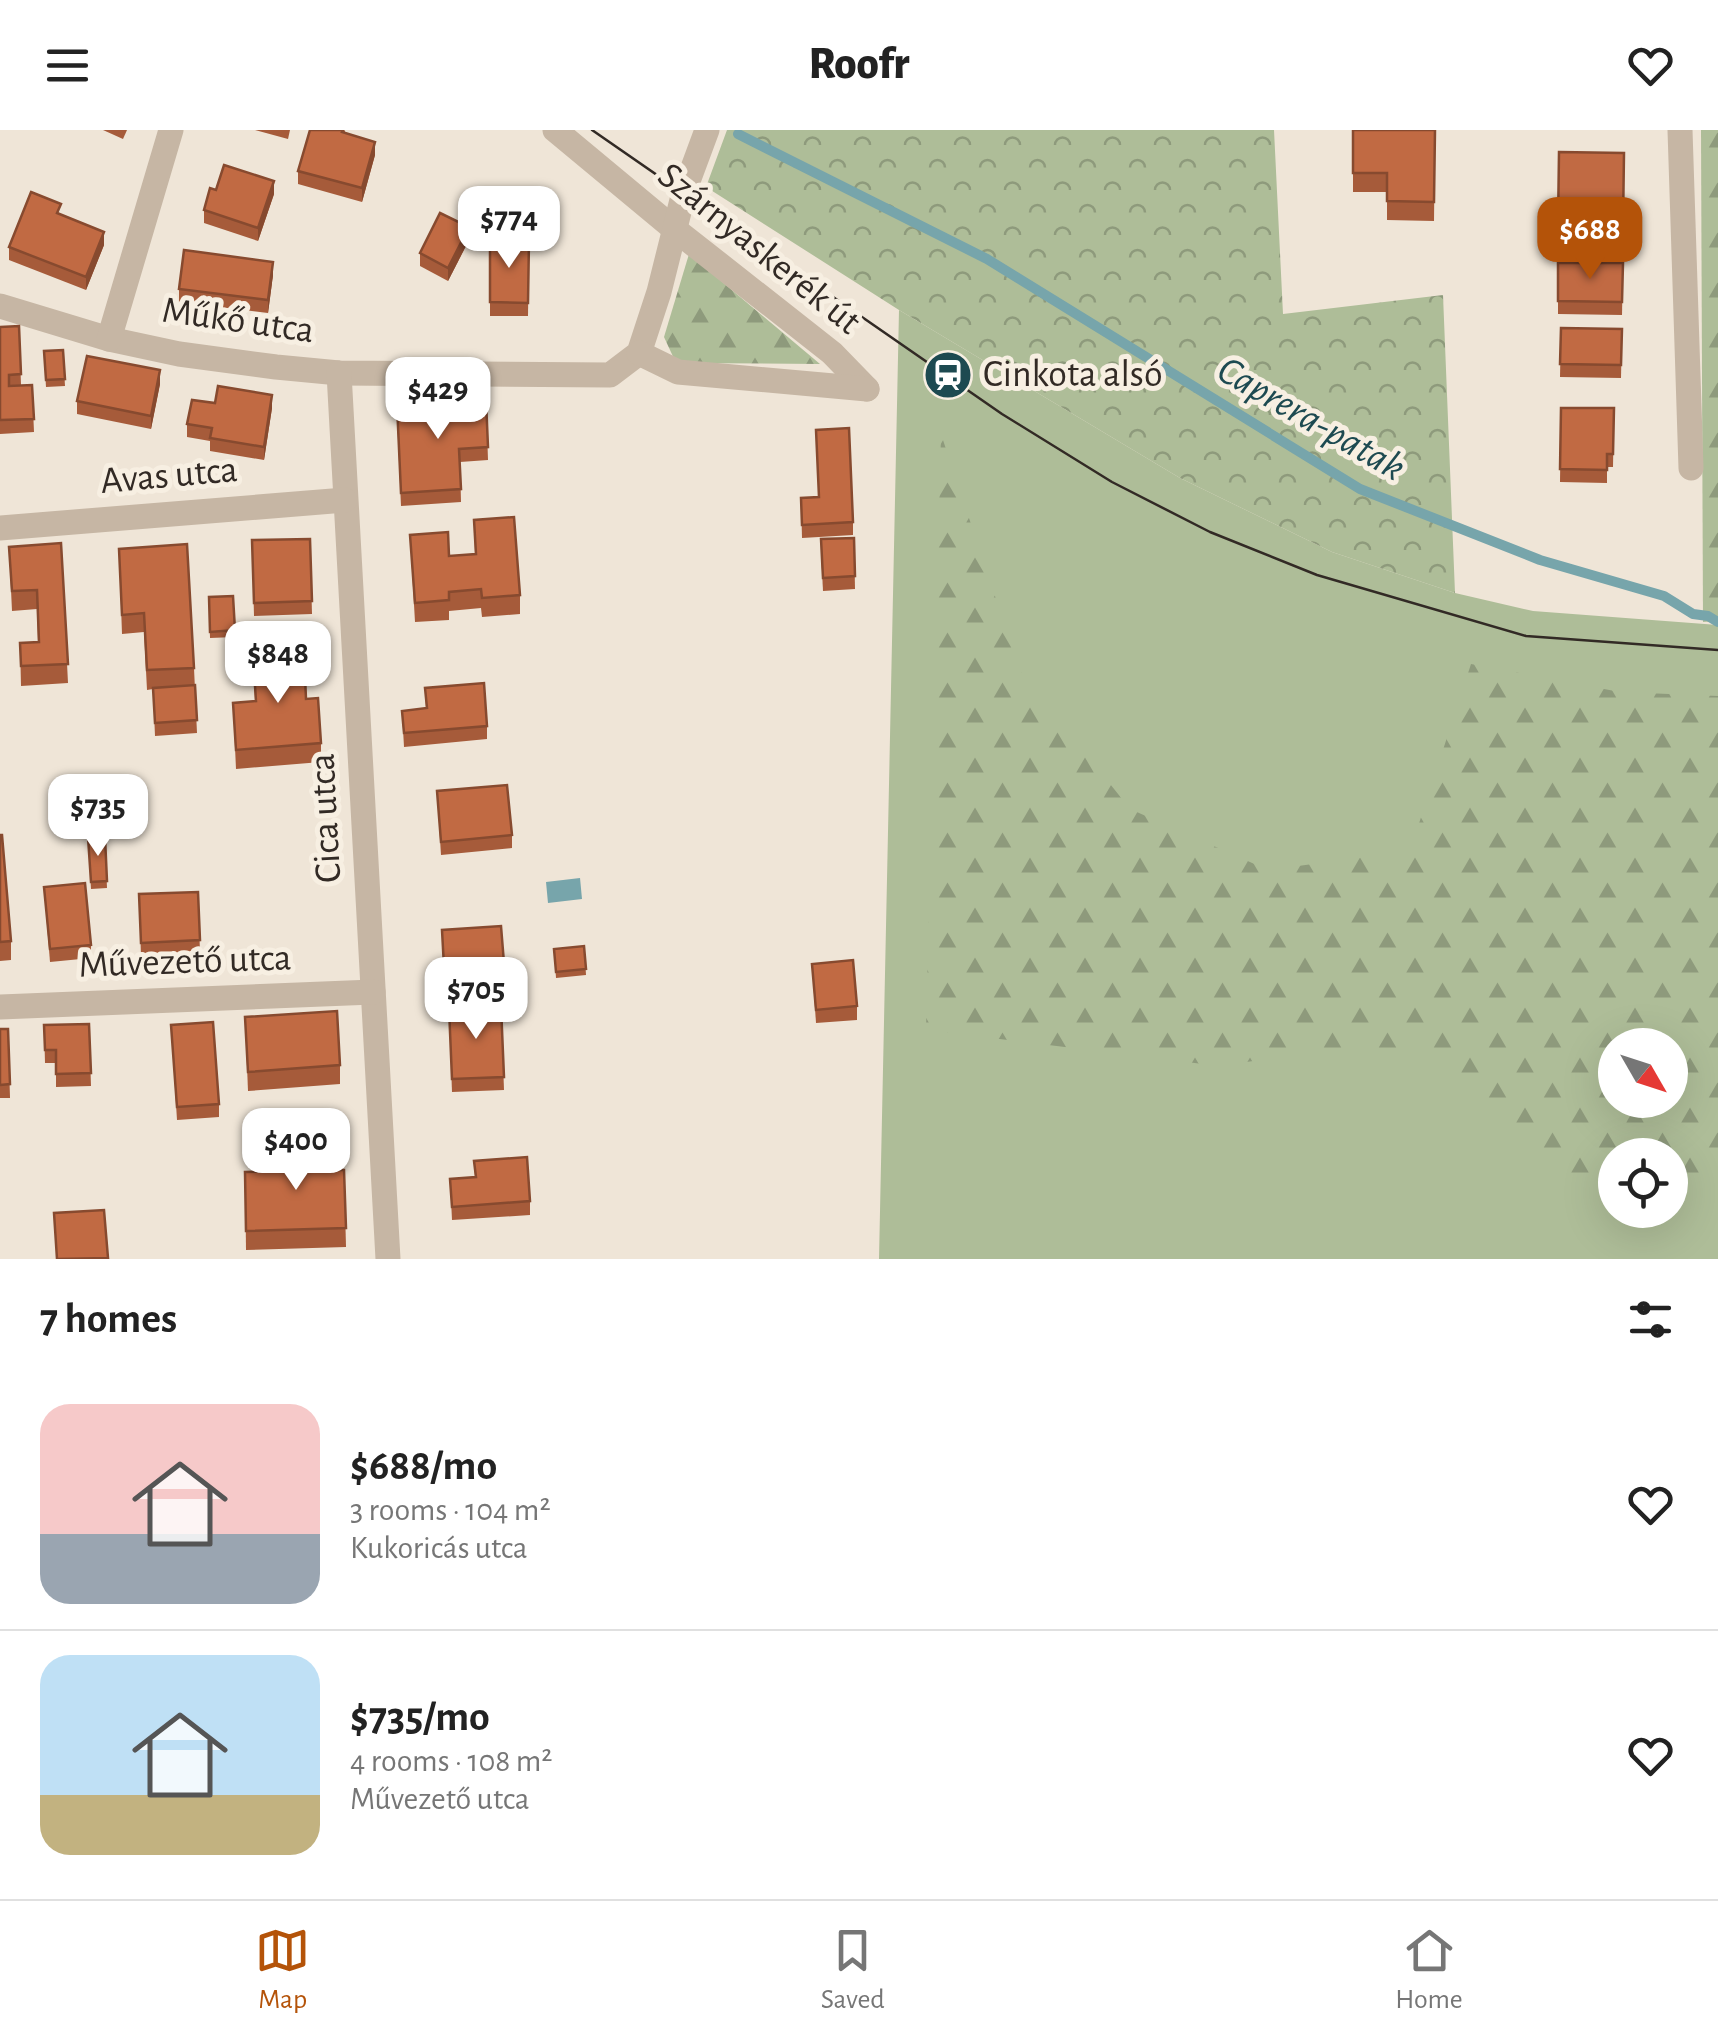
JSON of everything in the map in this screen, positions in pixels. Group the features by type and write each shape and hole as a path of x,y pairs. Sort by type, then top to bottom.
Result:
{"street":[{"path":"108,339 171,130"},
{"name":"Szárnyaskerék út","path":"556,130 832,354 866,389 678,372 639,353"},
{"path":"639,353 659,292 673,228 707,130"},
{"path":"1680,130 1692,468"},
{"name":"Műkő utca","path":"0,306 108,339 179,354 339,373 610,375 639,353"},
{"name":"Cica utca","path":"339,373 388,1259"},
{"name":"Avas utca","path":"0,528 345,500"},
{"name":"Művezető utca","path":"0,1008 373,992"}],"green space":[{"path":"727,130 1274,130 1283,314 1443,295 1455,593 1332,552 1180,478 899,310 706,187"},
{"path":"1701,130 1718,130 1718,621 1703,622"},
{"path":"689,254 820,364 676,363 664,337"},
{"path":"899,310 1180,478 1332,552 1455,593 1533,611 1718,625 1718,1259 879,1259"},
{"path":"941,434 1020,671 1130,809 1268,870 1410,851 1471,664 1620,692 1718,696 1718,1168 1688,1190 1688,1138 1598,1138 1598,1183 1542,1172 1446,1054 1335,1049 1219,1066 926,1030"}],"water":[{"path":"580,878 582,899 548,903 546,882"}],"building":[{"path":"310,130 343,130 375,142 362,188 298,171"},
{"path":"1353,130 1435,130 1434,202 1387,201 1387,173 1353,173"},
{"path":"1559,152 1624,153 1623,226 1558,225"},
{"path":"224,165 274,181 258,228 204,210 210,188 216,190"},
{"path":"31,192 61,204 57,213 104,232 86,277 9,247"},
{"path":"440,213 469,227 448,268 420,253"},
{"path":"490,240 529,240 528,303 490,302"},
{"path":"184,250 273,262 268,300 179,289"},
{"path":"1558,263 1623,263 1622,302 1558,301"},
{"path":"19,326 21,374 9,375 9,386 32,385 34,419 0,420 0,327"},
{"path":"1561,328 1622,329 1621,365 1560,364"},
{"path":"63,350 65,379 46,380 44,351"},
{"path":"87,356 160,370 151,416 77,401"},
{"path":"218,386 272,395 264,447 210,438 212,428 187,424 192,400 215,403"},
{"path":"486,400 488,447 459,449 461,489 401,493 397,404"},
{"path":"1561,408 1614,408 1613,454 1607,454 1607,470 1560,469"},
{"path":"849,428 853,522 802,525 801,498 819,497 816,430"},
{"path":"514,517 520,595 482,598 481,589 449,592 449,600 415,603 410,535 448,532 449,556 476,554 474,520"},
{"path":"854,538 855,576 823,578 821,539"},
{"path":"310,539 312,601 254,603 252,540"},
{"path":"61,543 68,664 21,666 20,643 39,642 37,590 12,591 9,547"},
{"path":"187,544 194,668 147,670 144,613 122,615 119,549"},
{"path":"233,596 235,630 210,632 209,597"},
{"path":"304,652 306,699 318,698 321,743 236,750 233,703 256,701 253,656"},
{"path":"484,683 487,726 404,733 402,711 427,708 425,688"},
{"path":"195,685 197,720 155,723 153,688"},
{"path":"507,785 512,835 441,842 437,791"},
{"path":"0,835 11,941 0,942"},
{"path":"88,837 105,837 107,881 91,882"},
{"path":"85,883 91,945 50,949 44,887"},
{"path":"198,892 200,940 141,943 139,894"},
{"path":"501,926 504,963 444,967 442,930"},
{"path":"584,946 586,969 556,972 554,949"},
{"path":"853,960 857,1006 816,1010 812,964"},
{"path":"501,1006 504,1077 452,1079 449,1008"},
{"path":"337,1011 340,1065 248,1072 245,1017"},
{"path":"213,1022 219,1104 177,1107 171,1025"},
{"path":"89,1024 91,1073 56,1074 56,1050 45,1050 44,1025"},
{"path":"0,1029 8,1029 10,1084 0,1085"},
{"path":"322,1142 323,1170 344,1170 346,1228 246,1231 245,1172 283,1171 282,1143"},
{"path":"527,1157 530,1201 452,1207 450,1179 476,1177 474,1161"},
{"path":"104,1210 108,1258 57,1259 54,1213"}],"waterway":[{"name":"Caprera-patak","path":"738,134 987,259 1360,489 1540,560 1664,596 1693,614 1718,622"}],"tram line":[{"path":"592,130 1002,414 1112,482 1210,532 1317,575 1526,636 1718,650"}],"place":[{"name":"Cinkota alsó","path":"948,375"}]}
